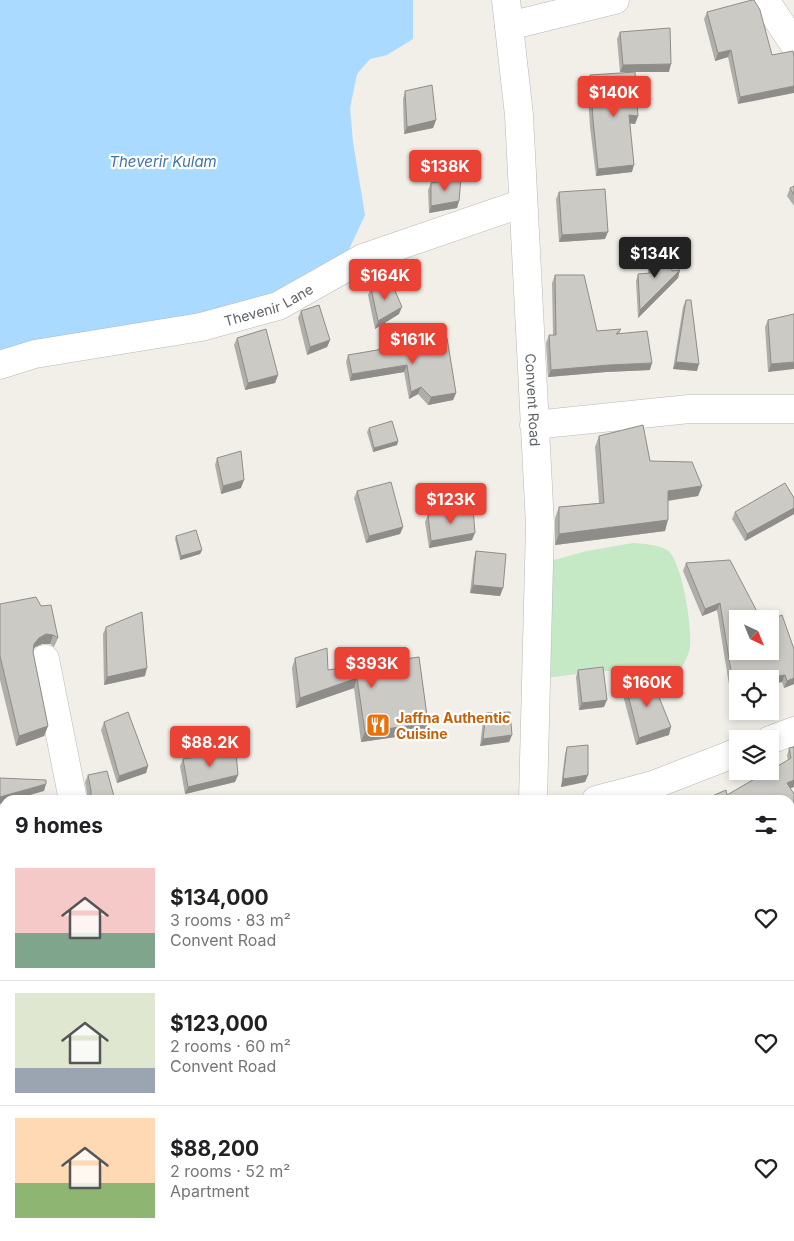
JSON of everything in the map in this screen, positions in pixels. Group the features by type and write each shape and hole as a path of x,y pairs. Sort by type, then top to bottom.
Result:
{"street":[{"path":"508,13 615,0"},
{"path":"765,0 794,44"},
{"name":"Convent Road","path":"508,13 519,115 540,525 533,795"},
{"name":"Thevenir Lane","path":"0,365 35,354 201,327 278,306 363,258 523,203"},
{"path":"534,425 689,409 794,410"},
{"path":"45,660 71,795"},
{"path":"779,737 794,731"},
{"path":"615,795 653,785 729,755"}],"green space":[{"path":"633,543 655,545 667,550 672,556 682,580 690,627 690,648 679,672 663,678 608,671 536,679 539,564 587,551"}],"water":[{"name":"Theverir Kulam","path":"0,0 413,0 413,39 387,55 370,59 357,74 350,108 353,142 365,215 344,260 247,309 0,350"}],"building":[{"path":"754,0 760,10 772,55 793,51 794,86 740,97 731,50 718,53 707,12"},
{"path":"670,28 671,64 623,65 620,32"},
{"path":"635,72 638,116 629,115 634,165 598,169 590,75"},
{"path":"432,85 436,120 407,127 405,91"},
{"path":"461,178 459,201 431,206 431,183"},
{"path":"794,186 794,195 790,188"},
{"path":"605,189 608,232 562,235 559,192"},
{"path":"670,256 672,271 680,270 640,310 638,274 651,273 650,258"},
{"path":"555,275 584,275 597,331 621,329 616,334 647,331 652,363 551,370 549,335 556,335"},
{"path":"392,284 402,307 378,321 371,288"},
{"path":"686,300 691,300 699,364 676,362"},
{"path":"319,305 330,340 310,347 301,311"},
{"path":"794,314 794,362 771,364 768,320"},
{"path":"266,329 278,375 248,383 237,338"},
{"path":"447,338 456,393 431,397 421,387 411,392 407,365 352,374 348,355"},
{"path":"392,421 398,441 374,448 369,428"},
{"path":"643,425 650,461 692,462 702,486 668,491 668,520 559,534 559,507 604,503 599,436"},
{"path":"241,451 244,480 223,486 217,458"},
{"path":"391,482 403,527 369,536 357,491"},
{"path":"785,483 794,498 794,508 747,534 735,512"},
{"path":"473,509 475,533 431,541 428,515"},
{"path":"196,530 202,550 181,556 176,536"},
{"path":"476,551 506,554 503,588 473,585"},
{"path":"730,560 756,610 729,610 729,658 720,603 705,609 686,563"},
{"path":"36,597 41,606 51,605 58,638 46,634 34,644 33,652 48,726 19,736 0,656 0,604"},
{"path":"142,612 147,668 107,677 106,627"},
{"path":"782,615 794,649 794,678 787,681 785,675 779,676 779,670 731,670 729,660 779,660 779,616"},
{"path":"327,648 328,670 419,657 428,723 365,732 357,678 300,698 295,658"},
{"path":"603,667 607,700 582,703 578,670"},
{"path":"650,675 671,727 639,738 626,687"},
{"path":"128,712 148,766 119,776 104,722"},
{"path":"510,712 512,735 483,739 486,713"},
{"path":"588,745 588,775 563,779 567,747"},
{"path":"794,747 794,780 787,783 794,795 727,795 753,780 779,780 779,765 791,758 789,748"},
{"path":"236,752 238,775 188,787 183,759"},
{"path":"107,771 114,795 91,795 88,775"},
{"path":"0,778 46,780 46,784 7,795 0,795"},
{"path":"726,790 727,795 714,795"}],"place":[{"name":"Jaffna Authentic Cuisine","path":"378,725"}]}
